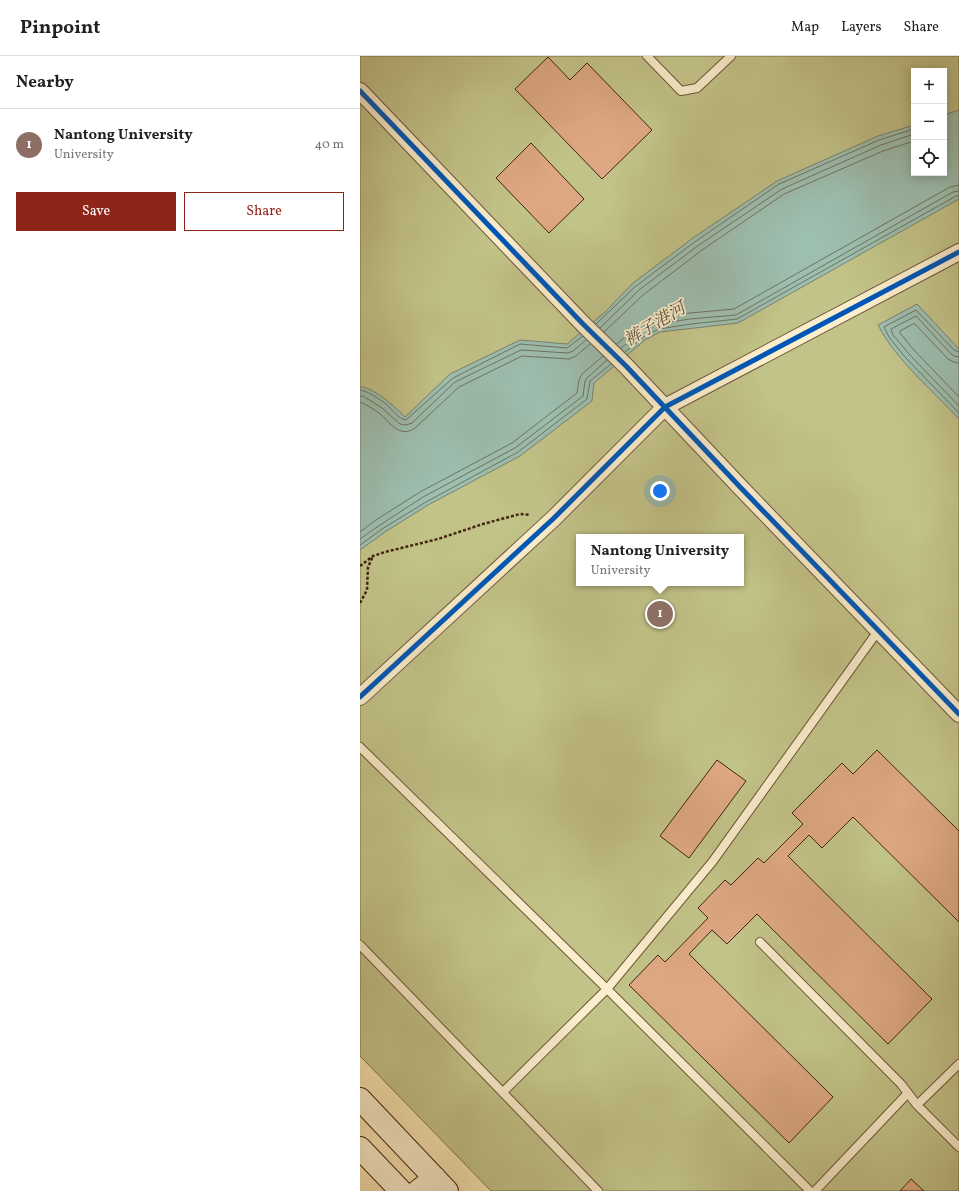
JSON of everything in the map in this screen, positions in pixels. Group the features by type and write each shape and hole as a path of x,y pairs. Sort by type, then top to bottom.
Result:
{"main road":[{"path":"360,1099 433,1187"},
{"path":"360,1148 401,1191"}],"street":[{"path":"360,91 959,714"},
{"path":"360,697 554,518 665,407 959,252"}],"lane":[{"path":"647,56 681,91 697,88 731,56"},
{"path":"503,1092 607,989 713,861 878,630"},
{"path":"360,747 607,989 810,1191"},
{"path":"760,942 901,1084 917,1105 959,1147"},
{"path":"360,945 598,1191"},
{"path":"917,1105 959,1064"},
{"path":"815,1191 908,1093"}],"path":[{"path":"360,566 373,556 385,552 438,539 483,524 520,514 554,518"},
{"path":"360,603 367,590 368,567 373,556"}],"green space":[{"path":"360,56 959,56 959,1191 491,1191 360,1056"}],"water":[{"name":"裤子港河","path":"959,110 959,199 738,323 660,332 645,340 594,383 592,401 520,456 428,505 385,532 360,550 360,387 372,390 378,394 405,417 450,374 520,340 567,344 605,312 633,283 693,238 777,181 878,136 911,126 911,176 947,176 947,114"},
{"path":"917,304 959,349 959,419 904,362 894,350 878,325"}],"building":[{"path":"548,57 570,80 587,63 652,130 602,179 515,89"},
{"path":"531,143 584,199 549,233 496,178"},
{"path":"877,750 959,831 959,922 853,817 822,848 809,835 788,856 932,999 888,1044 757,914 727,944 712,930 689,954 833,1097 789,1143 629,985 658,955 665,962 708,918 698,908 725,880 731,885 758,858 764,863 803,824 792,813 842,763 853,774"},
{"path":"717,760 746,781 689,858 660,836"},
{"path":"911,1179 924,1191 900,1191"}],"cycle path":[{"path":"360,91 959,714"},
{"path":"360,697 554,518 665,407 959,252"}],"place":[{"name":"Nantong University","path":"660,614"}]}
